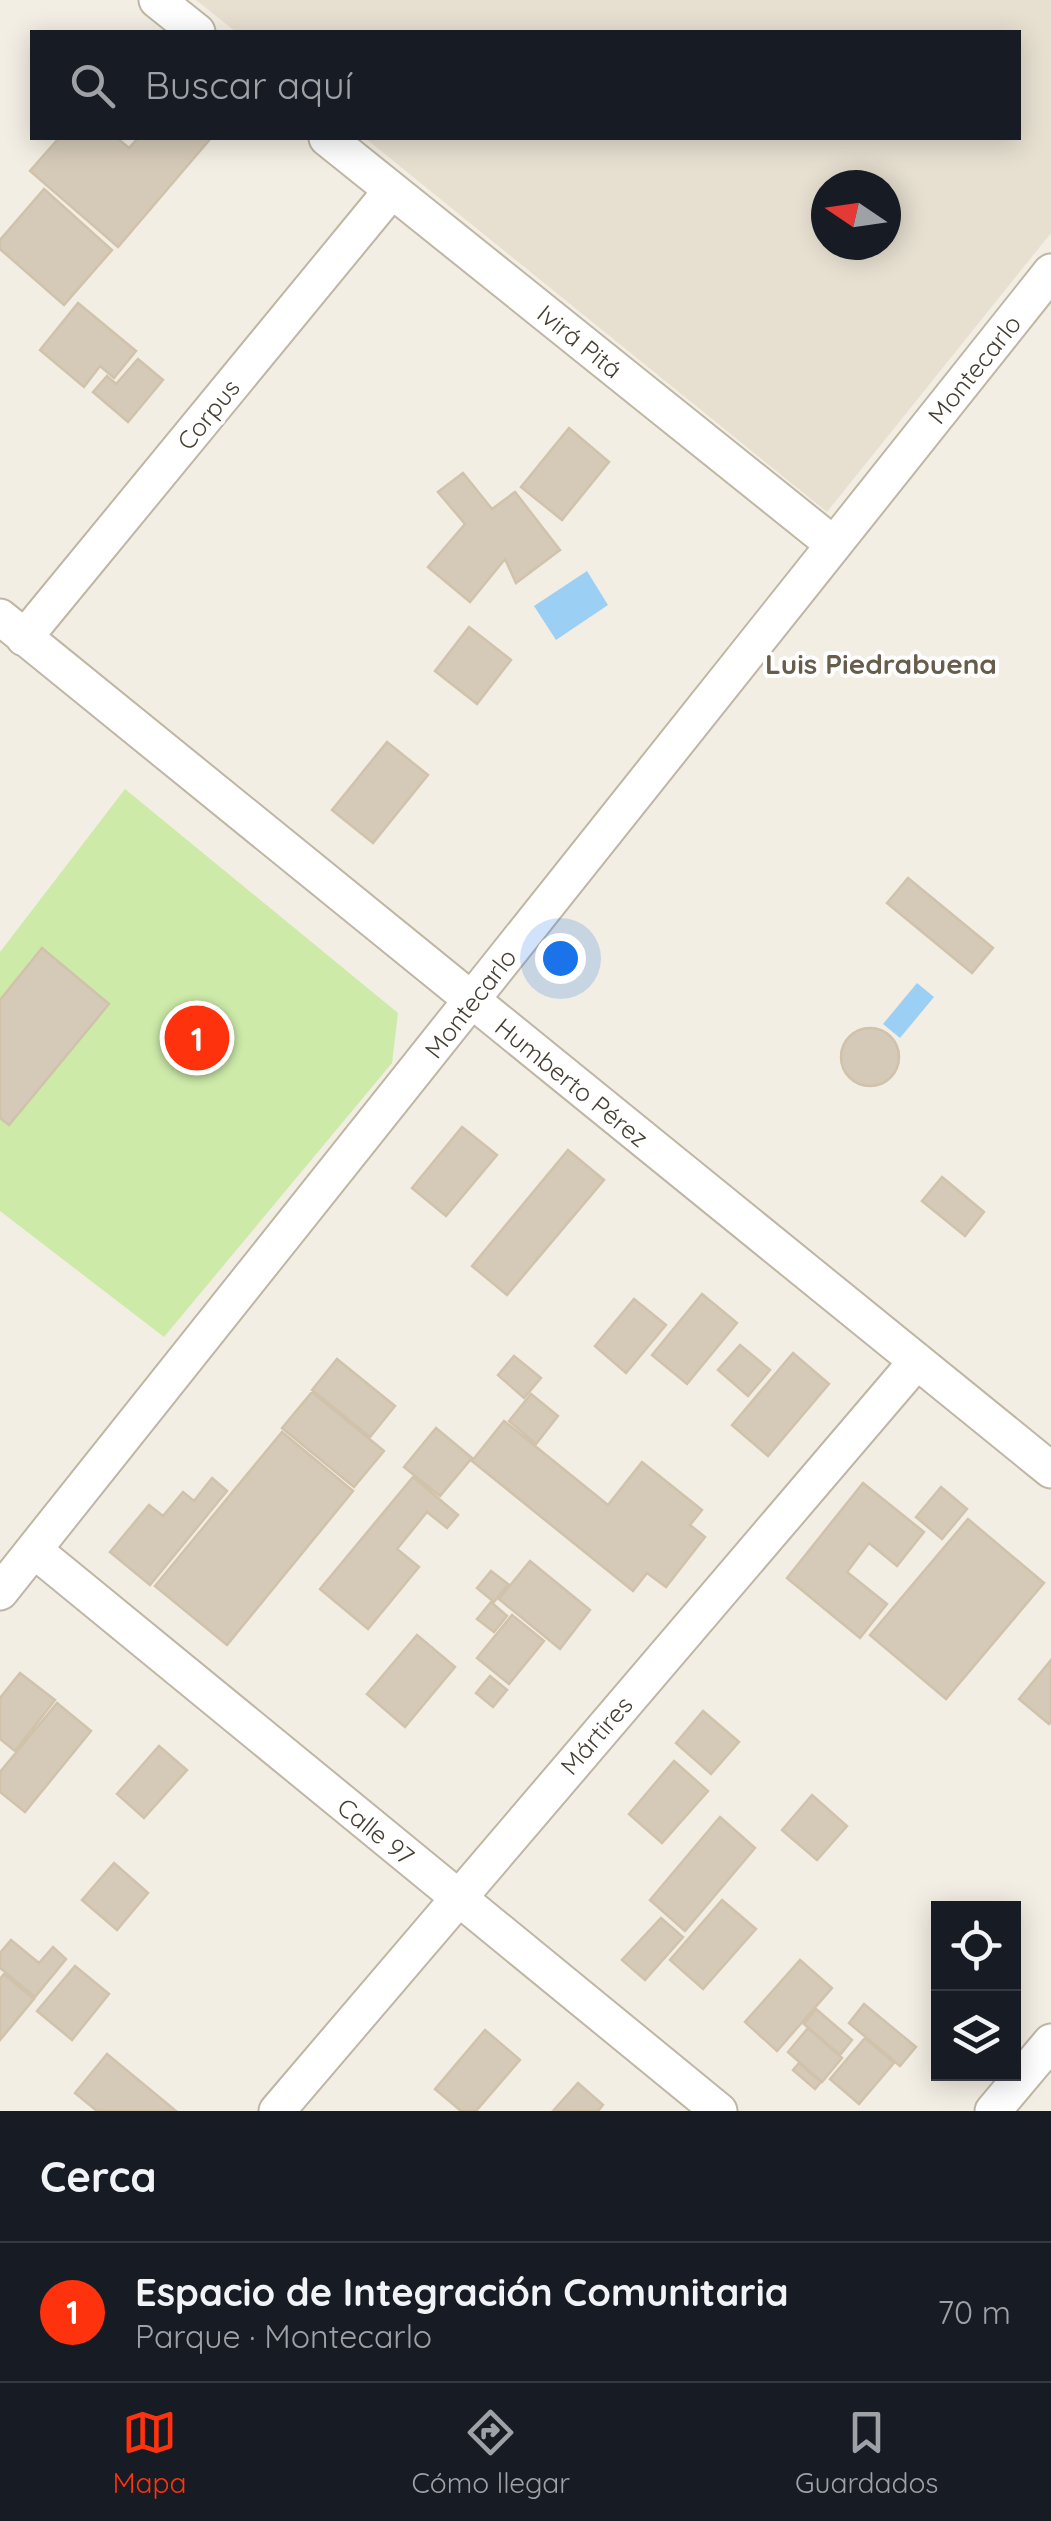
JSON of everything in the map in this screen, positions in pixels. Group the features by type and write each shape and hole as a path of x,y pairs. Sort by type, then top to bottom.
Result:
{"street":[{"path":"157,0 194,30"},
{"name":"Ivirá Pitá","path":"330,140 833,544"},
{"name":"Corpus","path":"12,628 392,190"},
{"name":"Montecarlo","path":"0,1592 1051,272"},
{"name":"Humberto Pérez","path":"12,628 1051,1470"},
{"name":"Mártires","path":"277,2111 917,1361"},
{"name":"Calle 97","path":"34,1550 719,2111"},
{"path":"993,2111 1051,2042"}],"shaded area":[{"path":"196,0 1051,0 1051,233 827,512 367,140 1021,140 1021,30 234,30"}],"green space":[{"path":"125,789 398,1013 392,1063 164,1337 0,1211 0,952"}],"water":[{"path":"587,571 608,605 556,640 534,606"},
{"path":"917,983 934,997 900,1038 883,1024"}],"building":[{"path":"57,140 119,140 129,148 136,140 209,140 118,247 30,171"},
{"path":"44,189 112,250 64,305 0,249 0,240"},
{"path":"78,303 136,351 114,378 100,366 84,387 40,350"},
{"path":"138,359 163,380 128,422 93,392 107,376 116,384"},
{"path":"569,428 609,462 562,520 521,487"},
{"path":"463,473 492,509 515,492 560,550 516,583 505,559 470,602 428,567 465,524 438,492"},
{"path":"469,627 511,660 477,704 435,671"},
{"path":"387,742 428,775 373,843 332,810"},
{"path":"908,878 993,948 972,973 887,903"},
{"path":"42,948 109,1004 9,1125 0,1118 0,1000"},
{"path":"870,1028 890,1037 899,1057 890,1077 870,1086 850,1077 841,1057 850,1037"},
{"path":"462,1127 497,1155 446,1216 412,1188"},
{"path":"568,1150 604,1180 507,1295 472,1266"},
{"path":"942,1177 984,1212 965,1236 922,1201"},
{"path":"702,1294 737,1323 687,1384 652,1355"},
{"path":"634,1299 666,1325 626,1373 595,1346"},
{"path":"740,1345 770,1370 748,1396 718,1370"},
{"path":"793,1353 829,1384 768,1456 732,1425"},
{"path":"514,1356 541,1378 524,1398 498,1375"},
{"path":"337,1359 395,1406 370,1437 312,1390"},
{"path":"312,1392 384,1451 354,1487 282,1428"},
{"path":"531,1394 558,1416 536,1444 509,1421"},
{"path":"504,1421 608,1505 642,1462 702,1510 690,1525 705,1537 666,1587 647,1573 633,1591 472,1461"},
{"path":"436,1428 472,1458 440,1496 404,1467"},
{"path":"282,1432 353,1491 227,1645 155,1586"},
{"path":"413,1477 458,1515 447,1528 427,1512 397,1549 419,1567 368,1629 320,1589"},
{"path":"212,1478 227,1491 150,1585 110,1552 149,1505 163,1516 183,1492 194,1501"},
{"path":"863,1483 924,1532 897,1566 869,1543 847,1572 887,1604 860,1638 787,1578"},
{"path":"941,1487 967,1509 942,1539 916,1517"},
{"path":"968,1519 1044,1583 946,1699 870,1635"},
{"path":"530,1561 590,1610 560,1649 499,1599"},
{"path":"491,1571 508,1584 494,1602 477,1588"},
{"path":"491,1602 507,1616 494,1632 477,1619"},
{"path":"512,1615 544,1641 509,1684 477,1658"},
{"path":"417,1635 455,1667 405,1727 367,1694"},
{"path":"1051,1660 1051,1722 1049,1724 1019,1699"},
{"path":"20,1673 55,1700 15,1751 0,1739 0,1698"},
{"path":"490,1676 507,1690 493,1707 476,1693"},
{"path":"57,1703 91,1731 25,1812 0,1792 0,1772"},
{"path":"703,1711 739,1742 711,1774 676,1743"},
{"path":"159,1746 187,1770 144,1818 117,1794"},
{"path":"674,1761 708,1791 662,1843 629,1814"},
{"path":"812,1795 847,1826 817,1860 782,1830"},
{"path":"720,1817 755,1848 685,1931 650,1900"},
{"path":"114,1863 148,1893 117,1930 82,1900"},
{"path":"722,1900 756,1929 703,1989 670,1960"},
{"path":"661,1918 683,1937 645,1980 622,1960"},
{"path":"11,1940 39,1963 53,1947 66,1959 35,1997 0,1968 0,1953"},
{"path":"800,1960 832,1988 777,2051 745,2022"},
{"path":"75,1966 109,1994 72,2040 37,2011"},
{"path":"4,1974 34,1999 0,2040 0,1979"},
{"path":"864,2004 916,2047 900,2066 849,2023"},
{"path":"816,2009 852,2040 840,2055 804,2024"},
{"path":"808,2028 842,2058 822,2082 788,2052"},
{"path":"485,2030 520,2060 476,2111 461,2111 435,2089"},
{"path":"865,2038 894,2063 859,2104 830,2079"},
{"path":"107,2054 176,2111 97,2111 75,2093"},
{"path":"799,2063 821,2082 815,2089 793,2070"},
{"path":"578,2083 603,2105 598,2111 553,2111"}],"place":[{"name":"Espacio de Integración Comunitaria","path":"197,1038"}],"district":[{"name":"Luis Piedrabuena","path":"881,663"}]}
